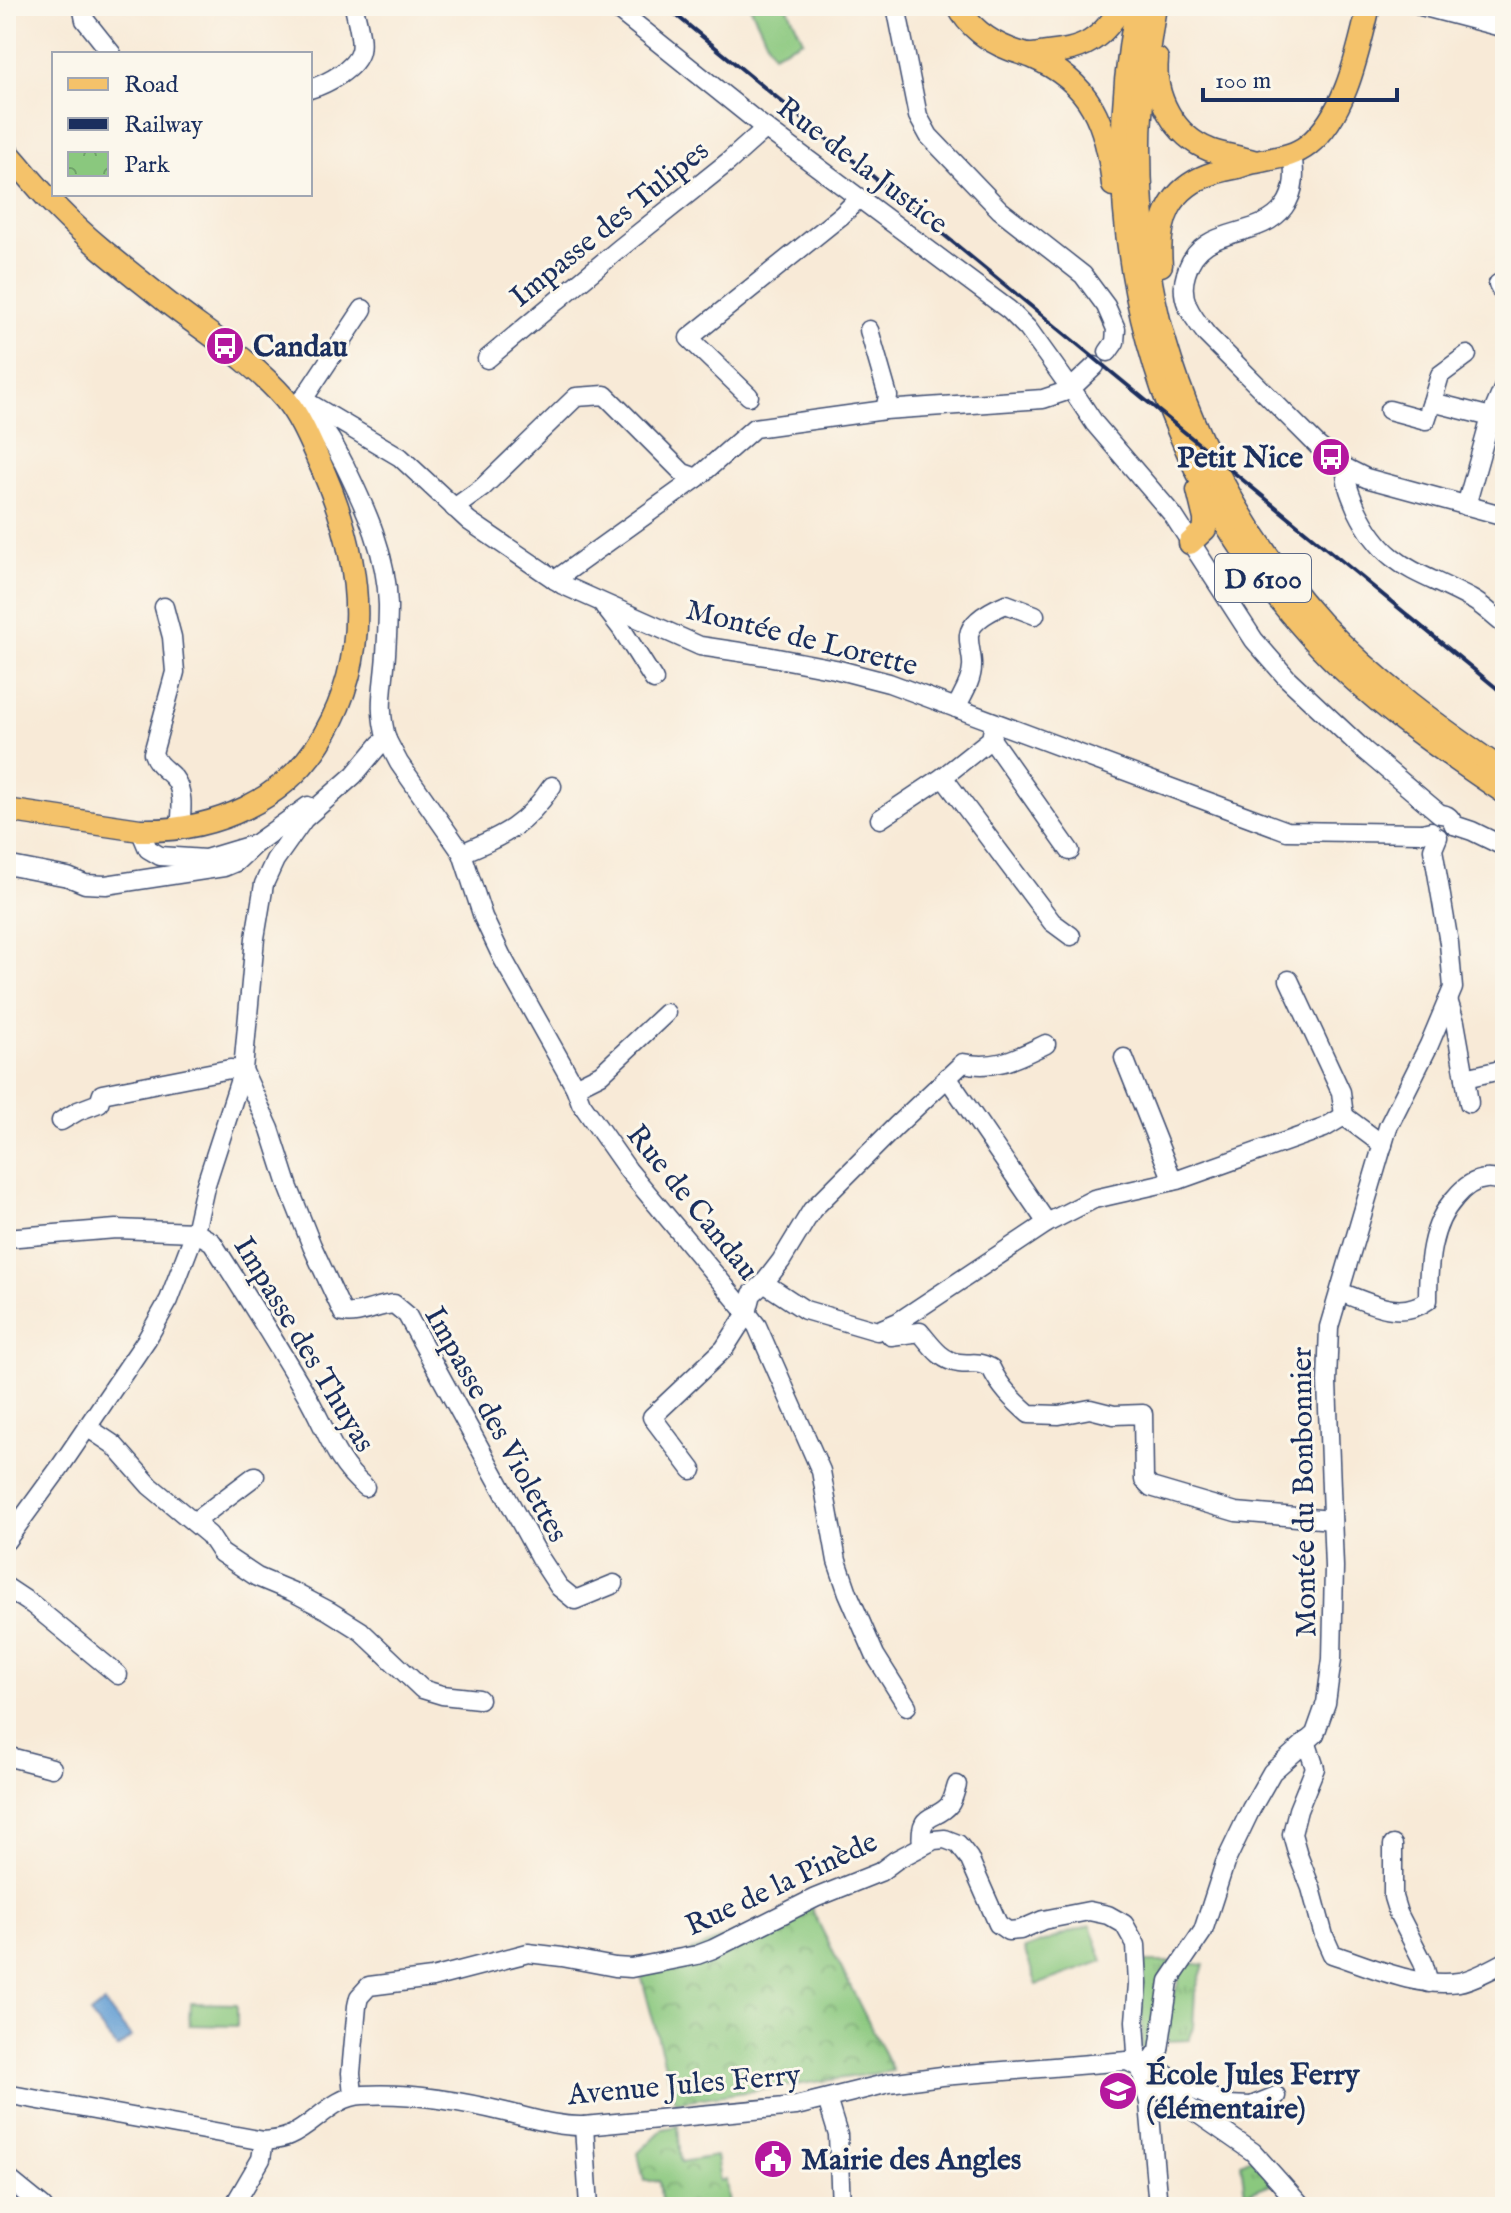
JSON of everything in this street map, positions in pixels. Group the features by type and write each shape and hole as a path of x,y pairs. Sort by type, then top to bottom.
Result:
{"main road":[{"path":"958,6 962,14 989,40 1030,55 1069,77 1090,102 1111,166 1117,215 1130,256"},
{"path":"1030,55 1060,53 1088,43 1102,32 1122,6"},
{"name":"D 6100","path":"1137,6 1124,113 1125,198 1133,283 1145,334 1190,458 1250,561 1312,638 1416,731 1505,793"},
{"name":"D 6100","path":"1155,6 1144,79 1140,142 1142,202 1150,272 1159,320 1182,391 1216,467 1237,508 1274,564 1321,622 1405,700 1505,772"},
{"path":"1163,6 1156,67 1163,103 1172,119 1198,144 1254,162"},
{"path":"1182,391 1162,274 1160,233 1165,217 1173,201 1194,181 1254,162 1272,160 1306,147 1330,121 1354,70 1369,6"},
{"path":"6,150 14,174 39,189 76,227 261,374 298,409 336,502 349,545 356,578 357,609 354,649 334,718 318,746 298,769 265,797 225,818 180,830 140,830 6,810"},
{"path":"1190,458 1205,519 1205,529 1190,543"}],"street":[{"path":"82,6 85,20 110,52"},
{"path":"312,88 350,66 360,53 354,6"},
{"name":"Rue de la Justice","path":"613,6 766,128 1009,310 1028,329 1095,424 1173,515 1254,640 1287,678 1441,827"},
{"path":"555,580 697,478 754,428 885,410 1043,399 1070,388 1102,359 1115,342 1116,329 1106,306 1083,275 1000,210 929,136 918,116 896,6"},
{"path":"1421,6 1505,28"},
{"name":"Impasse des Tulipes","path":"487,359 766,128"},
{"path":"1292,153 1294,184 1283,209 1265,222 1206,243 1189,264 1183,291 1192,316 1207,335 1318,446 1346,468 1366,478 1505,516"},
{"path":"749,396 689,338 859,198"},
{"path":"6,1541 12,1522 87,1427 147,1339 169,1300 195,1232 205,1187 243,1070 255,938 264,884 275,860 304,819 354,775 387,740 380,705 388,602 383,557 369,517 335,447 317,423 298,409 363,309"},
{"path":"869,330 888,396 885,410"},
{"path":"1389,410 1426,420 1440,375 1467,355"},
{"path":"1466,506 1491,417 1505,384"},
{"path":"454,508 482,488 576,397 605,395 683,473 697,478"},
{"path":"1432,402 1491,417"},
{"name":"Montée de Lorette","path":"298,409 400,457 469,521 555,580 700,646 835,669 889,683 956,708 992,731 1287,831 1422,833 1441,827"},
{"path":"1346,468 1349,492 1362,520 1382,550 1396,562 1474,600 1505,625"},
{"path":"602,603 654,680"},
{"path":"956,708 971,679 969,635 972,625 1006,604 1035,615"},
{"path":"164,607 172,637 175,672 153,753 157,763 180,787 180,830"},
{"path":"880,819 943,777 992,731 1070,851"},
{"name":"Rue de Candau","path":"387,740 399,763 462,853 483,917 502,957 581,1103 628,1170 747,1313"},
{"path":"943,777 1052,922 1071,936"},
{"path":"462,853 506,834 536,810 552,786"},
{"path":"6,865 68,877 85,884 106,885 224,867 236,862 255,844 309,805 335,791"},
{"path":"1441,827 1484,836 1505,847"},
{"name":"Montée du Bonbonnier","path":"1142,2068 1159,2050 1169,1981 1203,1931 1225,1863 1251,1809 1272,1772 1315,1734 1326,1703 1332,1659 1332,1520 1327,1382 1329,1327 1388,1127 1429,1045 1453,988 1449,943 1433,849 1441,827"},
{"path":"140,830 148,849 160,856 205,859 255,844"},
{"path":"1289,980 1341,1092 1344,1116 1383,1145"},
{"path":"1448,1000 1455,1022 1469,1103"},
{"path":"575,1087 601,1074 666,1013"},
{"path":"764,1283 812,1210 963,1063 982,1067 1009,1061 1046,1044"},
{"path":"1124,1058 1173,1181"},
{"path":"61,1121 99,1103 102,1094 230,1069 243,1070"},
{"path":"1465,1078 1505,1069"},
{"name":"Impasse des Violettes","path":"243,1070 270,1129 312,1246 343,1313 353,1315 394,1304 407,1315 498,1485 559,1587 575,1600 614,1584"},
{"path":"947,1077 1047,1223"},
{"path":"884,1328 898,1322 1047,1223 1094,1199 1173,1181 1324,1128 1344,1116"},
{"path":"1340,1292 1382,1308 1402,1310 1420,1306 1428,1300 1432,1246 1445,1208 1463,1188 1473,1182 1488,1178 1505,1182"},
{"path":"6,1238 116,1229 195,1232"},
{"name":"Impasse des Thuyas","path":"195,1232 212,1242 309,1398 327,1440 352,1477 365,1487"},
{"name":"Rue de Candau","path":"747,1313 752,1294 764,1283 805,1310 877,1331 884,1328 891,1336 920,1332 941,1357 959,1363 979,1362 991,1368 1008,1395 1029,1414 1059,1415 1090,1409 1114,1415 1143,1414 1144,1480 1151,1487 1236,1512 1332,1520"},
{"path":"692,1470 652,1417 724,1349 747,1313 757,1326 821,1471 837,1561 848,1593 875,1655 907,1706"},
{"path":"87,1427 114,1445 150,1486 209,1535 221,1553 257,1577 293,1592 361,1631 422,1689 442,1695 479,1699"},
{"path":"194,1522 255,1476"},
{"path":"6,1587 33,1605 118,1675"},
{"path":"1306,1741 1315,1768 1292,1834 1332,1954 1429,1983 1461,1982 1505,1962"},
{"path":"6,1756 52,1768"},
{"path":"922,1845 920,1831 928,1819 949,1805 957,1785"},
{"name":"Rue de la Pinède","path":"353,2095 351,2073 357,2006 359,1997 369,1986 432,1978 528,1953 631,1968 678,1960 713,1949 802,1904 880,1872 922,1845 945,1839 958,1844 969,1858 998,1924 1008,1931 1089,1911 1108,1915 1124,1924 1136,1945 1136,2033 1142,2068"},
{"path":"1393,1845 1393,1897 1423,1962 1429,1983"},
{"name":"Avenue Jules Ferry","path":"264,2141 289,2136 339,2101 353,2095 389,2094 466,2103 559,2124 584,2126 796,2106 889,2083 942,2076 1127,2061 1162,2072 1228,2105 1251,2106 1276,2096"},
{"path":"1142,2068 1158,2086 1253,2152 1302,2207"},
{"path":"1142,2068 1149,2103 1158,2207"},
{"path":"6,2094 264,2141 261,2159 233,2207"},
{"path":"827,2099 838,2135 841,2207"},
{"path":"584,2126 589,2207"},
{"path":"6,2177 43,2207"}],"green space":[{"path":"750,6 787,6 803,40 773,54"},
{"path":"809,1904 893,2071 675,2102 640,1971"},
{"path":"1090,1925 1103,1961 1037,1985 1024,1949"},
{"path":"1143,1962 1171,1962 1157,1984 1156,2041 1142,2051"},
{"path":"1184,1962 1204,1965 1195,1992 1193,2027 1189,2040 1168,2041 1168,2018"},
{"path":"190,2003 237,2004 237,2026 189,2025"},
{"path":"678,2126 681,2162 716,2156 720,2181 726,2179 729,2207 662,2207 659,2181 644,2181 638,2153 663,2129"},
{"path":"1253,2157 1273,2183 1245,2194 1241,2163"}],"water":[{"path":"104,2003 131,2037 117,2048 90,2014"}],"railway":[{"path":"665,6 1505,695"}],"place":[{"name":"Candau","path":"225,346"},
{"name":"Petit Nice","path":"1331,457"},
{"name":"École Jules Ferry (élémentaire)","path":"1118,2091"},
{"name":"Mairie des Angles","path":"773,2159"}]}
